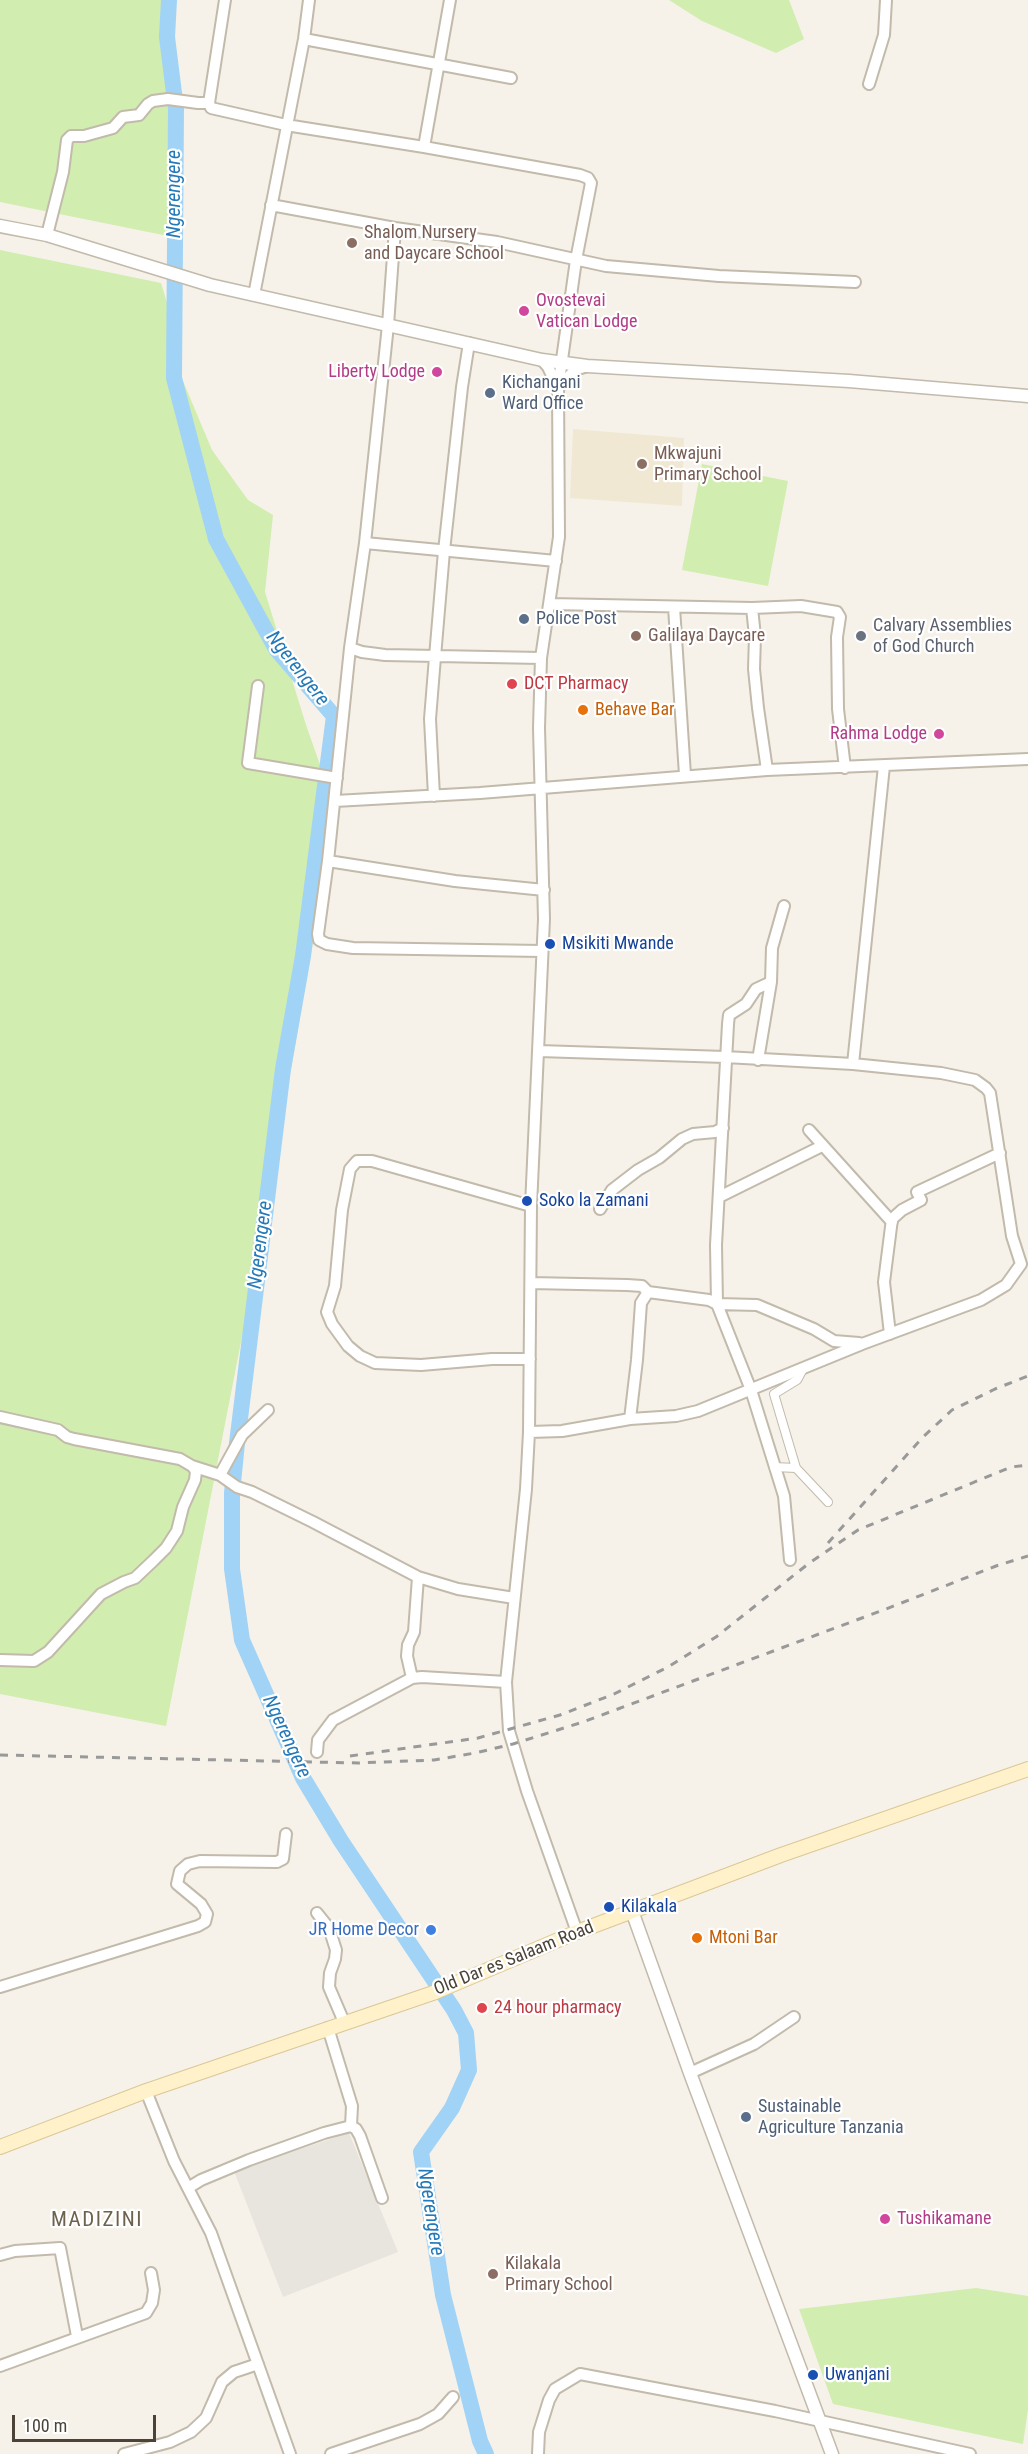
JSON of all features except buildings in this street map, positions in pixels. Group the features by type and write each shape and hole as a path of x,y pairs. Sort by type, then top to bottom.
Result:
{"main road":[{"name":"Old Dar es Salaam Road","path":"0,2147 146,2091 433,1993 632,1911 781,1855 1028,1769"}],"street":[{"path":"225,0 209,103 211,108 286,125 424,147 588,178 592,186 576,260 558,388 560,495 556,561 542,658 539,728 544,890 531,1206 530,1432 506,1682 511,1737 527,1791 578,1932"},
{"path":"254,295 304,39 309,0"},
{"path":"424,147 450,0"},
{"path":"869,84 884,35 886,0"},
{"path":"304,39 511,78"},
{"path":"47,235 63,172 67,140 71,136 84,136 113,128 123,117 139,115 153,101 168,99 209,103"},
{"path":"271,205 395,228 497,242 576,260 621,267 719,276 855,282"},
{"path":"0,226 47,235 210,285 542,360 587,366 849,381 1028,396"},
{"path":"395,228 388,325 365,543 350,648 319,940 327,944 353,948 542,951"},
{"path":"434,796 430,719 444,551 462,387 470,343"},
{"path":"542,360 558,388"},
{"path":"558,388 575,370 587,366"},
{"path":"365,543 556,561"},
{"path":"550,604 752,608 801,606 839,613 838,709 845,768"},
{"path":"674,607 685,775"},
{"path":"752,608 757,698 767,770"},
{"path":"350,648 385,655 542,658"},
{"path":"258,686 248,763 337,778"},
{"path":"335,801 434,796 767,770 1028,759"},
{"path":"853,1064 884,766"},
{"path":"328,861 444,879 544,890"},
{"path":"758,1060 771,982 772,948 784,906"},
{"path":"771,982 756,989 746,1004 729,1015 716,1245 717,1304 750,1390 784,1496 790,1560"},
{"path":"530,1432 562,1431 630,1419 676,1416 698,1411 862,1344 991,1295 1006,1285 1021,1264 1012,1236 990,1094 981,1083 953,1075 853,1064 539,1051"},
{"path":"600,1209 612,1190 638,1170 659,1158 682,1139 693,1134 714,1132 723,1128"},
{"path":"809,1130 892,1222"},
{"path":"719,1197 822,1146"},
{"path":"890,1334 884,1282 892,1219 902,1210 921,1200 916,1192 1000,1153"},
{"path":"530,1359 492,1359 421,1365 375,1363 360,1356 348,1346 332,1324 327,1312 335,1286 342,1210 350,1169 357,1161 372,1161 531,1206"},
{"path":"531,1283 623,1284 642,1286 648,1292 709,1300 717,1304 760,1306 814,1329 834,1341 862,1344"},
{"path":"630,1419 641,1303 648,1292"},
{"path":"774,1394 797,1380 803,1369"},
{"path":"770,1382 796,1468 828,1502"},
{"path":"220,1474 242,1435 268,1410"},
{"path":"0,1417 58,1430 67,1437 180,1459 192,1466 220,1474 237,1487 252,1492 418,1576 458,1589 514,1598"},
{"path":"0,1660 34,1661 48,1652 101,1594 135,1578 166,1548 177,1531 183,1507 195,1480 196,1471 192,1466"},
{"path":"774,1467 796,1468"},
{"path":"412,1678 407,1656 408,1645 414,1632 418,1576"},
{"path":"317,1752 318,1740 333,1720 412,1678 506,1682"},
{"path":"0,1987 198,1926 205,1922 207,1914 201,1904 177,1884 180,1871 188,1864 200,1861 277,1862 283,1859 286,1834"},
{"path":"632,1911 832,2454"},
{"path":"317,1913 329,1928 334,1944 335,1959 330,1973 329,1987 344,2022"},
{"path":"690,2073 754,2044 794,2017"},
{"path":"328,2028 352,2106 351,2126"},
{"path":"146,2091 168,2147 211,2233 290,2454"},
{"path":"188,2188 201,2180 249,2160 334,2129 351,2126 360,2136 382,2198"},
{"path":"0,2255 15,2251 60,2248 77,2336"},
{"path":"0,2366 77,2336 146,2313 152,2303 154,2290 151,2273"},
{"path":"124,2454 170,2442 191,2432 206,2418 222,2382 234,2372 258,2364"},
{"path":"538,2454 538,2432 549,2400 555,2389 580,2374 819,2421 970,2454"},
{"path":"336,2453 359,2449 420,2424 438,2414 453,2397"}],"shaded area":[{"path":"573,429 684,438 682,506 570,498"},
{"path":"349,2133 398,2252 283,2297 234,2171"}],"green space":[{"path":"0,0 173,0 173,77 169,149 173,237 0,202"},
{"path":"669,0 789,0 804,39 776,53 702,21"},
{"path":"0,250 161,283 168,306 175,362 212,450 248,500 273,515 265,592 306,725 336,810 265,1219 166,1726 0,1694"},
{"path":"702,464 788,481 768,586 682,570"},
{"path":"976,2288 1028,2296 1028,2409 1023,2444 833,2404 799,2309"}],"waterway":[{"name":"Ngerengere","path":"169,0 167,37 176,109 174,378 216,539 276,649 334,716 303,956 283,1069 237,1443 232,1493 232,1569 242,1640 303,1778 341,1841 454,2010 466,2033 469,2070 452,2108 421,2152 443,2295 480,2441 486,2454"}],"railway":[{"path":"828,1543 922,1438 952,1410 1028,1376"},
{"path":"350,1756 478,1738 560,1715 614,1694 668,1667 716,1637 808,1564 858,1530 1011,1467 1028,1465"},
{"path":"0,1755 358,1763 434,1760 475,1753 513,1744 583,1722 996,1566 1028,1556"}],"place":[{"name":"Shalom Nursery and Daycare School","path":"352,243"},
{"name":"Ovostevai Vatican Lodge","path":"524,311"},
{"name":"Liberty Lodge","path":"437,372"},
{"name":"Kichangani Ward Office","path":"490,393"},
{"name":"Mkwajuni Primary School","path":"642,464"},
{"name":"Police Post","path":"524,619"},
{"name":"Galilaya Daycare","path":"636,636"},
{"name":"Calvary Assemblies of God Church","path":"861,636"},
{"name":"DCT Pharmacy","path":"512,684"},
{"name":"Behave Bar","path":"583,710"},
{"name":"Rahma Lodge","path":"939,734"},
{"name":"Msikiti Mwande","path":"550,944"},
{"name":"Soko la Zamani","path":"527,1201"},
{"name":"Kilakala","path":"609,1907"},
{"name":"JR Home Decor","path":"431,1930"},
{"name":"Mtoni Bar","path":"697,1938"},
{"name":"24 hour pharmacy","path":"482,2008"},
{"name":"Sustainable Agriculture Tanzania","path":"746,2117"},
{"name":"Tushikamane","path":"885,2219"},
{"name":"Kilakala Primary School","path":"493,2274"},
{"name":"Uwanjani","path":"813,2375"}],"district":[{"name":"MADIZINI","path":"97,2221"}]}
